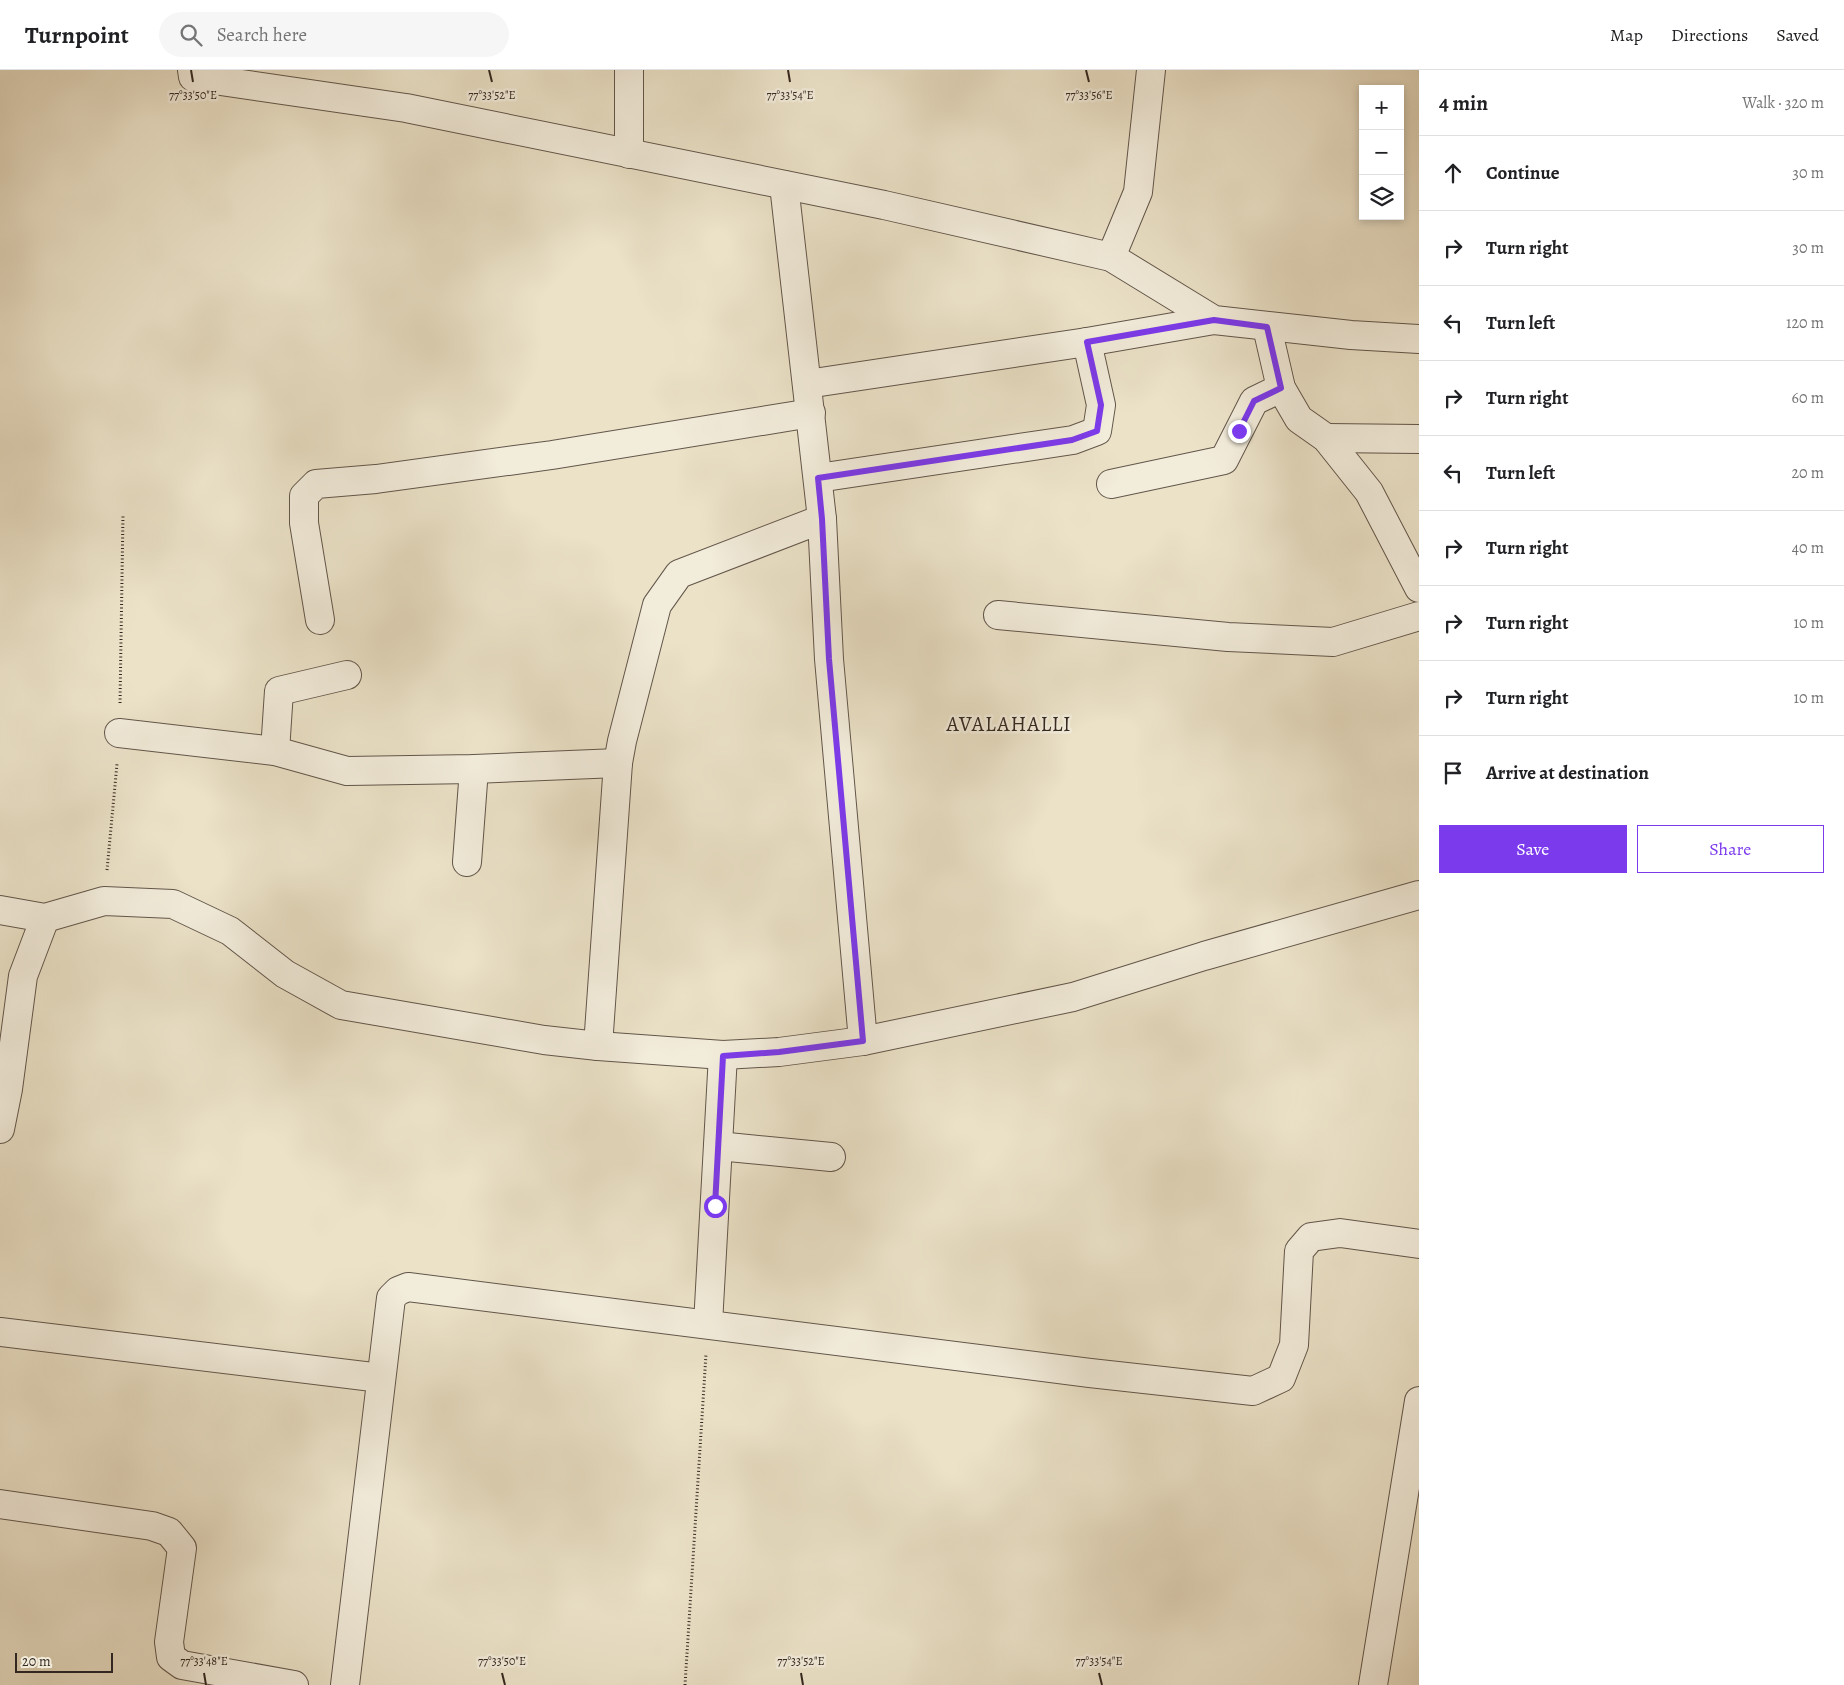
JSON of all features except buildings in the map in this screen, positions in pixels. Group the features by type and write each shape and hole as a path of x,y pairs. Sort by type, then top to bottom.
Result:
{"street":[{"path":"192,70 193,77 406,108 884,205 1111,257 1214,320"},
{"path":"629,70 630,154"},
{"path":"1111,257 1138,192 1151,70"},
{"path":"784,184 822,519 829,659 863,1041"},
{"path":"807,384 1087,342 1214,320 1351,335 1419,339"},
{"path":"1267,327 1281,388 1298,420 1326,438 1369,492 1419,588"},
{"path":"818,478 1072,440 1097,431 1101,405 1087,342"},
{"path":"1111,484 1224,460 1254,401 1281,388"},
{"path":"320,620 304,523 304,496 316,484 376,479 552,455 811,414"},
{"path":"1326,438 1419,438"},
{"path":"598,1046 618,763 657,605 679,574 822,519"},
{"path":"998,616 1228,636 1333,642 1419,616"},
{"path":"276,751 279,691 347,675"},
{"path":"119,733 276,751 347,771 474,769 618,763"},
{"path":"467,862 474,769"},
{"path":"0,910 44,918 104,901 172,904 230,931 285,974 341,1005 544,1040 723,1056 779,1052 863,1041 1073,997 1204,956 1419,895"},
{"path":"0,1129 8,1089 23,976 44,918"},
{"path":"708,1324 723,1056"},
{"path":"718,1146 831,1157"},
{"path":"345,1685 391,1298 398,1291 408,1287 1090,1373 1253,1390 1281,1378 1294,1345 1299,1251 1311,1237 1340,1233 1419,1244"},
{"path":"0,1332 381,1378"},
{"path":"1373,1685 1419,1401"},
{"path":"0,1504 152,1526 169,1532 182,1548 169,1642 171,1657 182,1665 294,1685"}],"path":[{"path":"108,859 119,733 123,514"},
{"path":"686,1685 708,1324"}],"district":[{"name":"AVALAHALLI","path":"1009,724"}],"route":[{"path":"715,1206 723,1056 779,1052 863,1041 829,659 822,519 818,478 1072,440 1097,431 1101,405 1087,342 1214,320 1267,327 1281,388 1254,401 1239,431"}]}
